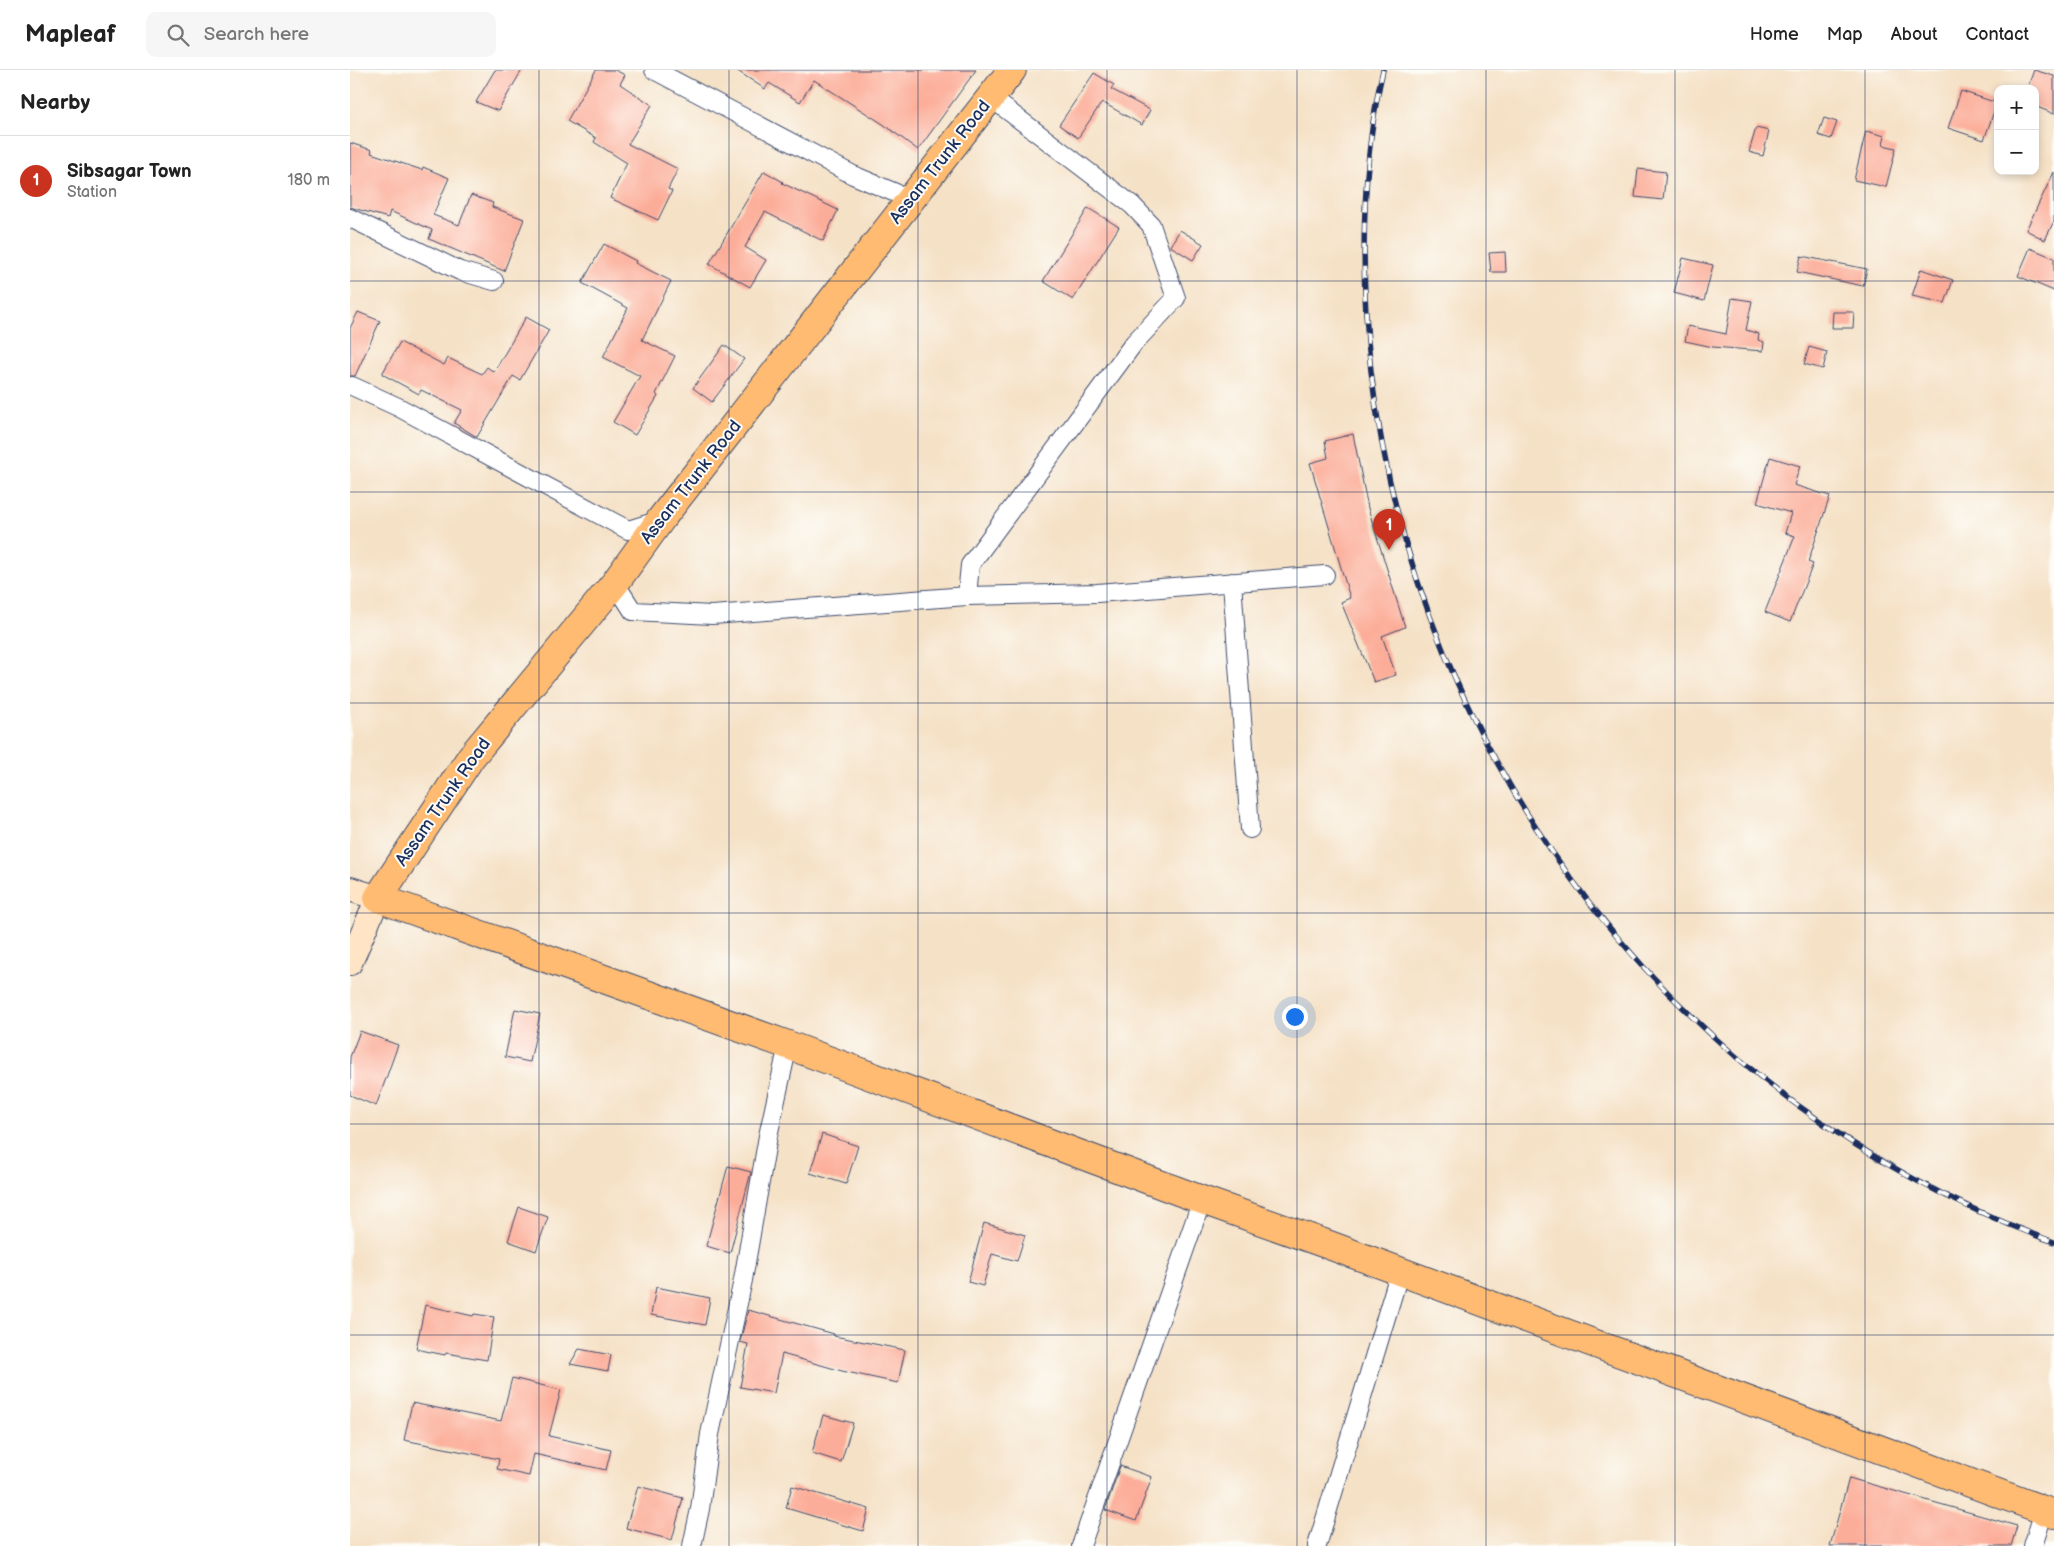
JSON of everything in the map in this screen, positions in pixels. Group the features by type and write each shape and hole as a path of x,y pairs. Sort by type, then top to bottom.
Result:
{"highway":[{"name":"Assam Trunk Road","path":"378,898 471,757 614,583 661,519 1012,70"},
{"path":"378,898 788,1045 1202,1200 1400,1271 2049,1512"}],"main road":[{"path":"350,889 378,898 350,963"}],"street":[{"path":"654,70 854,175 910,200"},
{"path":"967,596 970,565 1134,343 1176,298 1152,225 1132,205 990,98"},
{"path":"350,218 460,271 494,281"},
{"path":"352,386 398,407 628,530 661,519"},
{"path":"614,583 633,611 712,615 967,596 1097,593 1325,575"},
{"path":"1232,582 1250,830"},
{"path":"692,1546 700,1509 710,1434 743,1280 768,1136 788,1045"},
{"path":"1080,1546 1202,1200"},
{"path":"1317,1546 1400,1271"},
{"path":"2033,1546 2049,1512"}],"building":[{"path":"495,70 522,70 498,111 476,102"},
{"path":"596,70 615,70 625,75 620,84 652,105 628,144 678,169 668,189 672,191 658,220 610,198 627,163 594,142 596,138 567,121"},
{"path":"736,70 976,70 918,150 883,124 814,80 800,102 769,83 765,89"},
{"path":"2034,70 2054,76 2054,114 2039,108 2039,85 2028,85"},
{"path":"1094,73 1114,85 1111,89 1150,110 1142,125 1102,102 1078,138 1059,125"},
{"path":"1961,91 1994,102 1994,112 1984,140 1948,128"},
{"path":"1824,118 1837,122 1831,139 1818,135"},
{"path":"1756,128 1769,131 1763,156 1749,152"},
{"path":"1866,131 1885,136 1883,145 1896,148 1886,187 1854,180"},
{"path":"350,143 372,150 371,153 422,170 423,167 449,178 433,215 459,225 471,195 493,203 492,207 524,219 504,271 429,239 432,230 390,211 388,218 350,207"},
{"path":"1638,169 1666,172 1663,200 1635,197"},
{"path":"764,171 782,183 838,210 823,241 765,212 745,247 766,260 750,287 709,264"},
{"path":"2054,172 2054,221 2045,240 2026,230"},
{"path":"1088,208 1119,227 1073,300 1043,281"},
{"path":"1180,230 1203,244 1193,260 1170,246"},
{"path":"604,244 636,261 635,263 671,281 642,340 675,356 656,394 658,396 635,435 613,422 640,376 603,357 628,308 582,283"},
{"path":"2030,248 2054,258 2054,291 2018,276"},
{"path":"1505,252 1506,272 1491,272 1489,253"},
{"path":"1801,256 1867,269 1863,286 1797,272"},
{"path":"1683,258 1713,265 1704,301 1674,293"},
{"path":"1921,269 1953,280 1945,303 1912,296"},
{"path":"1732,298 1752,301 1746,330 1759,334 1758,340 1764,342 1763,351 1713,347 1685,341 1688,326 1726,334"},
{"path":"358,312 380,321 355,376 350,376 350,328"},
{"path":"1833,312 1854,312 1853,328 1832,328"},
{"path":"526,317 549,330 520,380 513,376 477,437 454,423 462,410 421,390 419,394 382,374 400,342 444,365 448,358 482,374 487,367 494,372"},
{"path":"724,345 744,359 712,402 693,388"},
{"path":"1809,347 1827,352 1823,369 1804,364"},
{"path":"1353,434 1368,508 1405,627 1382,636 1396,675 1374,682 1341,602 1350,598 1310,463 1328,458 1325,441"},
{"path":"1770,457 1800,466 1794,485 1830,496 1808,562 1813,564 1790,622 1765,612 1795,536 1785,533 1791,513 1757,503"},
{"path":"515,1009 540,1014 530,1062 505,1057"},
{"path":"360,1031 398,1045 376,1106 350,1095 350,1057"},
{"path":"822,1134 858,1146 846,1184 810,1173"},
{"path":"728,1166 751,1172 730,1253 706,1246"},
{"path":"519,1207 548,1217 536,1251 508,1241"},
{"path":"984,1223 1025,1235 1017,1261 992,1254 983,1286 968,1282"},
{"path":"656,1287 710,1298 705,1325 651,1315"},
{"path":"425,1305 473,1316 474,1314 494,1317 487,1360 416,1349"},
{"path":"748,1310 834,1334 834,1336 905,1350 898,1383 842,1371 782,1354 774,1393 740,1387 748,1344 740,1342"},
{"path":"579,1349 611,1355 608,1371 570,1364"},
{"path":"512,1378 561,1390 549,1436 611,1450 606,1470 534,1454 529,1476 497,1469 499,1459 404,1440 412,1403 501,1421"},
{"path":"823,1415 853,1423 841,1462 812,1453"},
{"path":"1120,1466 1152,1477 1136,1521 1105,1510"},
{"path":"1849,1478 2017,1526 2011,1546 1830,1546"},
{"path":"638,1486 683,1498 672,1540 626,1528"},
{"path":"792,1486 869,1509 863,1531 786,1508"}],"railway":[{"path":"1383,70 1370,143 1365,220 1365,297 1371,371 1398,515 1445,653 1509,783 1590,903 1686,1010 1796,1104 1919,1182 2054,1242"}],"place":[{"name":"Sibsagar Town","path":"1389,550"}]}
